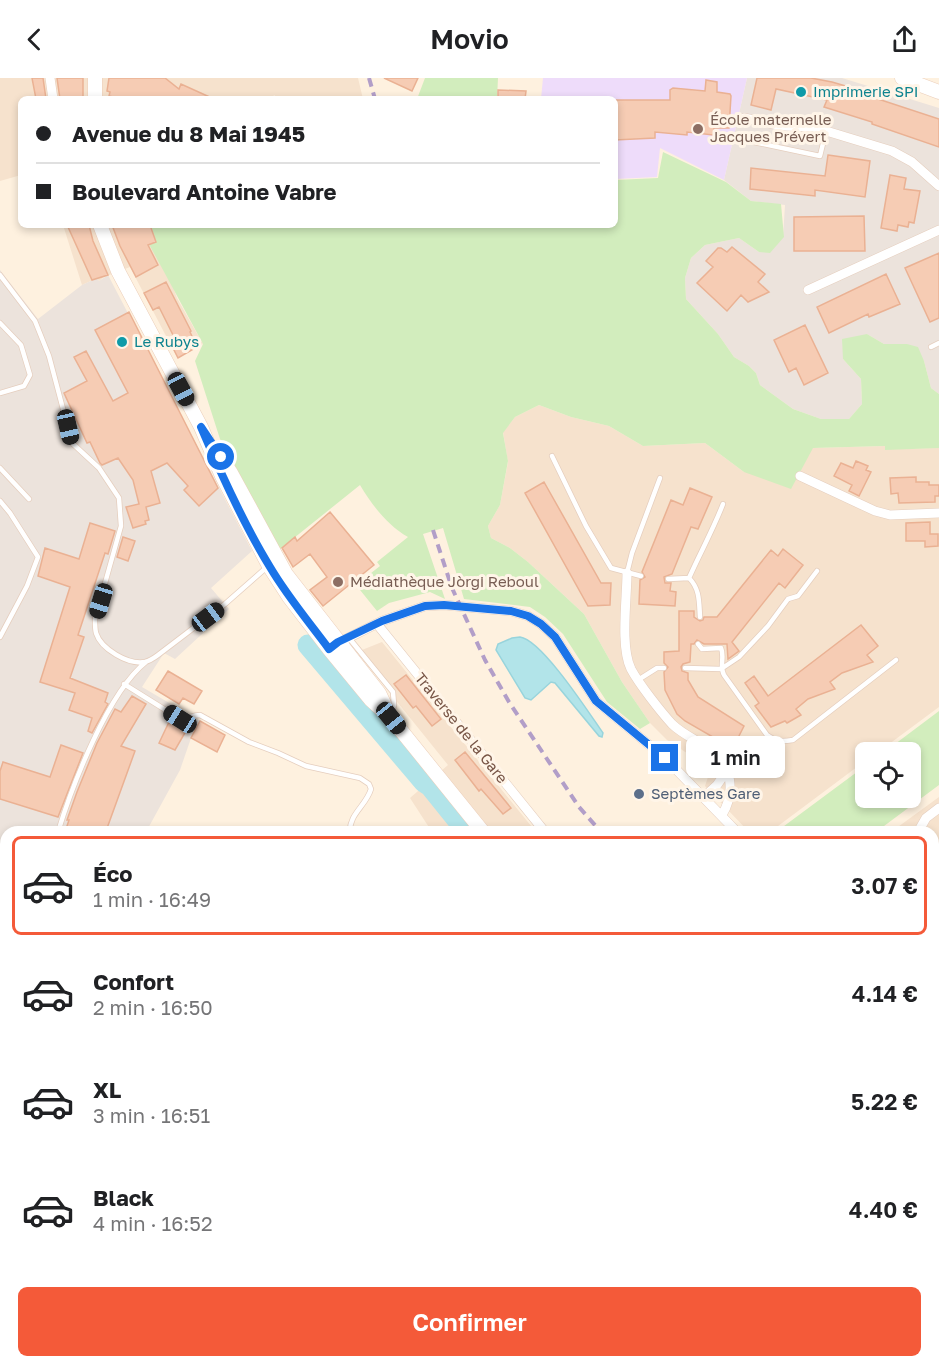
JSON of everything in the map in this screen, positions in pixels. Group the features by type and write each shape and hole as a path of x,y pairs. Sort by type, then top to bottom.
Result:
{"main road":[{"path":"95,78 95,96"},
{"path":"902,78 939,92"},
{"path":"101,228 118,271 201,427 222,476 273,564 289,597 339,643 371,700 391,718 478,826"}],"street":[{"path":"50,78 53,96"},
{"path":"744,118 783,126 813,127 892,151 912,162 939,186"},
{"path":"808,290 939,230"},
{"path":"800,476 875,511 890,514 939,513"},
{"path":"627,573 626,654 631,668 673,725 712,751 726,772 731,784 729,802 722,815"},
{"path":"339,643 377,624 425,606 444,605 511,611 528,616 555,637 596,701 665,758 732,826"},
{"name":"Traverse de la Gare","path":"377,624 540,826"},
{"path":"704,797 726,772"},
{"path":"921,826 926,818 939,808"}],"lane":[{"path":"744,140 820,156 826,131"},
{"path":"0,275 35,321 49,356 72,443 99,468 119,498 121,526 95,618 96,634 119,656 134,662 146,662"},
{"path":"0,323 21,345 30,375 24,386 0,393"},
{"path":"931,347 939,343"},
{"path":"552,456 586,526 610,568 641,576"},
{"path":"0,468 29,499"},
{"path":"627,573 632,553 660,478"},
{"path":"0,501 38,557 27,586 0,637"},
{"path":"689,578 703,544 710,537 723,504"},
{"path":"60,826 94,740 124,684 133,672 158,656 273,564"},
{"path":"685,668 721,669 739,657 768,626 788,599 798,596 817,571"},
{"path":"668,579 689,578 695,584 699,594 700,617"},
{"path":"339,643 393,692 394,705 391,718"},
{"path":"698,644 702,649 721,648 723,652 721,669 767,735 775,741 783,742 793,740 897,660"},
{"path":"638,680 657,668 664,668"},
{"path":"124,684 180,719 200,715 249,742 306,766 365,780 371,789 352,819 351,826"}],"shaded area":[{"path":"0,78 358,78 362,96 18,96 18,176 0,181"},
{"path":"543,78 747,78 724,180 660,148 657,177 618,179 618,96 541,96"},
{"path":"747,78 842,78 939,108 939,394 931,388 924,361 907,344 884,344 867,334 843,359 861,379 862,404 849,419 821,419 793,409 760,385 756,373 734,357 718,334 686,299 685,278 691,258 705,245 739,238 759,252 783,237 785,205 751,201 724,180"},
{"path":"64,228 152,228 177,298 203,344 177,357 130,267 99,281 97,278 82,285"},
{"path":"0,270 38,319 82,285 97,278 99,281 108,275 252,551 211,588 229,609 175,659 164,653 142,687 200,721 191,738 180,770 149,826 0,826"},
{"path":"539,405 571,417 609,426 643,446 705,443 744,472 813,448 886,446 886,449 939,448 939,707 892,742 855,742 855,768 778,826 743,826 705,786 709,774 705,765 667,740 650,723 622,682 584,614 528,562 510,548 491,538 488,526 500,505 508,462 503,432 515,417"},
{"path":"382,642 531,826 428,826 410,798 448,765 357,652"},
{"path":"939,797 939,826 899,826"}],"green space":[{"path":"425,78 498,78 497,96 418,96"},
{"path":"663,152 726,182 751,201 781,204 784,237 770,253 759,252 739,238 705,245 691,258 685,278 686,299 718,334 734,357 756,373 760,385 793,409 821,419 849,419 862,404 861,379 843,359 842,339 867,334 884,344 907,344 918,347 931,388 939,394 939,448 885,450 885,446 813,448 791,489 744,472 705,443 643,446 609,426 571,417 539,405 515,417 503,433 508,461 500,505 488,526 491,538 510,548 528,562 584,614 622,682 650,723 640,729 607,702 563,634 545,617 530,607 464,599 443,528 423,534 445,599 430,592 389,603 377,611 356,585 380,566 377,562 408,537 393,527 381,514 360,485 279,550 220,439 195,361 203,344 149,244 156,242 152,228 618,228 618,180 658,178"},
{"path":"939,711 939,785 921,798 921,742 898,742"},
{"path":"855,773 855,808 908,808 884,826 784,826"}],"water":[{"path":"520,637 529,641 552,663 603,733 602,737 555,683 551,682 531,700 525,698 496,650 498,644"}],"building":[{"path":"32,78 43,78 46,96 35,96"},
{"path":"57,78 83,78 83,96 60,96"},
{"path":"109,78 165,78 179,89 181,84 207,96 109,96 110,92 107,91"},
{"path":"384,78 418,78 412,91"},
{"path":"757,78 811,78 832,82 873,94 872,97 939,119 939,147 824,107 827,100 776,89 771,110 751,105"},
{"path":"706,80 717,82 717,92 730,94 729,128 714,128 713,135 655,132 655,138 618,140 618,100 670,100 670,90 673,88 705,91"},
{"path":"498,90 526,91 525,96 498,96"},
{"path":"828,155 870,161 865,197 815,190 815,196 750,189 751,168 825,176"},
{"path":"890,175 906,178 904,189 920,191 914,223 909,222 908,227 898,225 897,231 881,228"},
{"path":"864,216 865,251 794,251 794,217"},
{"path":"68,228 90,228 108,275 92,280"},
{"path":"113,228 151,228 156,242 148,245 158,265 136,277"},
{"path":"732,247 765,274 758,282 769,292 748,302 741,295 727,311 697,283 713,267 706,261 718,248 727,252"},
{"path":"939,253 939,318 930,322 905,268"},
{"path":"886,274 900,304 869,317 868,314 829,333 817,307"},
{"path":"166,282 197,347 178,358 170,342 175,339 159,307 153,310 144,293"},
{"path":"129,312 218,488 199,506 184,490 188,486 167,463 151,471 160,503 146,507 149,520 145,521 146,524 133,528 126,507 139,504 133,480 118,458 102,465 100,463 90,442 87,443 64,393 87,381 74,357 86,351 113,401 128,393 95,330"},
{"path":"805,325 828,373 804,385 796,368 789,372 774,340"},
{"path":"856,461 868,466 866,470 871,472 859,496 849,491 852,485 834,476 841,463 853,468"},
{"path":"916,477 916,482 939,485 939,496 935,496 935,502 899,503 898,493 891,494 890,478"},
{"path":"544,482 601,583 611,583 610,605 588,606 525,493"},
{"path":"690,488 712,497 698,529 691,527 672,574 664,577 665,583 671,583 670,591 676,592 675,606 639,604 640,580 645,577 642,572 671,500 683,505"},
{"path":"330,512 374,565 323,606 310,590 327,577 310,554 293,567 282,548 295,537 297,541"},
{"path":"930,522 930,534 938,534 938,546 925,547 925,541 906,541 906,523"},
{"path":"90,523 115,531 108,554 105,553 78,635 84,637 70,678 108,693 105,702 108,704 92,733 88,731 92,718 69,710 75,693 40,682 70,587 38,576 45,548 79,559"},
{"path":"123,537 135,541 128,561 117,557"},
{"path":"783,549 803,565 785,588 779,583 732,642 739,651 728,659 727,644 704,644 697,640 691,644 690,662 681,667 682,671 688,673 688,680 698,697 744,726 739,736 737,751 677,714 665,690 664,672 668,667 664,663 664,652 679,651 679,611 694,611 694,617 700,621 704,617 717,617 771,550 778,556"},
{"path":"861,625 878,646 867,655 873,662 842,673 830,682 835,689 808,699 796,709 801,715 787,723 785,721 771,727 755,706 759,703 745,683 754,676 768,696"},
{"path":"168,671 202,691 194,704 183,698 179,704 156,690"},
{"path":"406,675 441,719 432,726 416,706 413,708 394,684"},
{"path":"132,696 146,704 121,746 135,751 108,826 67,826 77,792 97,743 115,709 121,712"},
{"path":"200,721 225,735 217,752 191,738"},
{"path":"169,722 186,731 175,750 159,743"},
{"path":"61,745 83,753 58,817 0,799 0,771 3,762 50,777"},
{"path":"465,752 511,808 503,814 481,789 479,791 455,760"}],"waterway":[{"path":"308,645 462,826"}],"railway":[{"path":"369,78 374,96"},
{"path":"433,530 452,588 485,660 509,702 579,807 596,826"}],"place":[{"name":"Imprimerie SPI","path":"801,92"},
{"name":"École maternelle Jacques Prévert","path":"698,129"},
{"name":"Le Rubys","path":"122,342"},
{"name":"Médiathèque Jòrgi Reboul","path":"338,582"},
{"name":"Septèmes Gare","path":"639,794"}],"route":[{"path":"221,457 201,427 222,476 269,566 289,597 329,649 338,642 382,621 425,606 444,605 511,611 528,616 555,637 596,701 665,758"}]}
